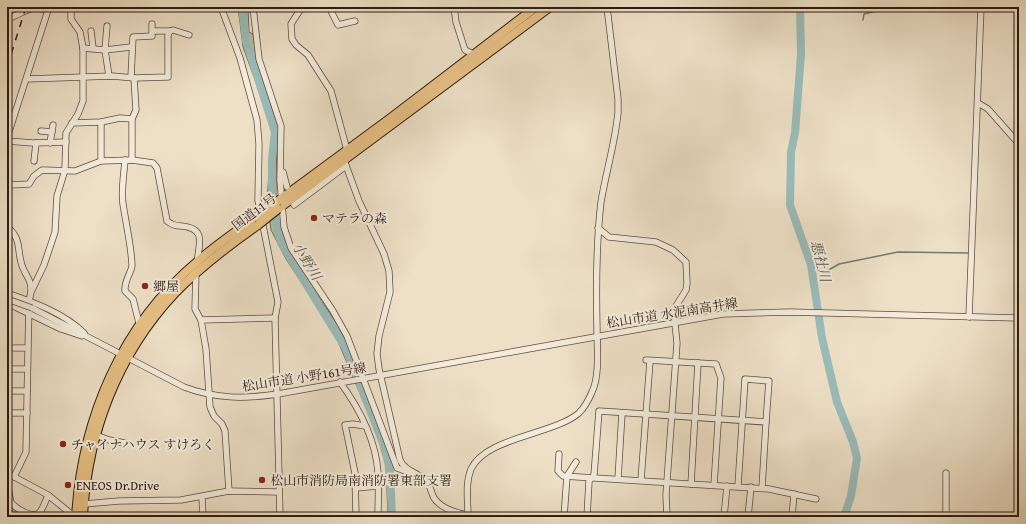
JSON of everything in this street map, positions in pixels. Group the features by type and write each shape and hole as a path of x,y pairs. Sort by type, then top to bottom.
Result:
{"highway":[{"name":"国道11号","path":"280,204 345,163 478,56 536,7"},
{"name":"国道11号","path":"76,517 79,482 92,434 124,357 141,328 168,290 197,261 257,221 347,150 478,56 550,7"},
{"name":"国道11号","path":"141,328 196,273 257,221"},
{"name":"国道11号","path":"83,517 85,482 92,434"}],"street":[{"path":"31,292 44,265 55,232 57,196 65,170 66,133 81,109 83,48 80,32 71,19 71,7"},
{"path":"221,7 240,58 257,120 259,144 258,200 267,240 270,269 277,294 278,310 275,318 280,517"},
{"path":"253,7 259,58 281,126 280,204 284,227 291,248 347,336 397,468 401,471 412,473 423,478 428,483 435,499 443,507 468,516 476,517"},
{"path":"302,7 291,24 292,38 296,45 308,55 331,91 341,134 347,150 345,163 359,201 384,254 389,271 390,292 379,336 377,354 380,375 400,460 402,465 412,473"},
{"path":"454,7 456,22 465,50 478,56"},
{"path":"468,516 467,483 472,469 481,457 493,448 563,422 579,412 593,391 596,376 598,228 618,113 607,7"},
{"path":"969,317 981,7"},
{"path":"7,19 31,8 48,8 7,140 36,143 66,142"},
{"path":"331,8 338,25 355,21"},
{"path":"132,160 132,119 136,110 131,46 133,37 152,36 152,24"},
{"path":"107,26 105,50 110,76"},
{"path":"152,31 174,30 189,35"},
{"path":"91,31 93,48"},
{"path":"27,79 83,76 133,78 168,77 168,35 170,31"},
{"path":"83,48 105,50 131,46"},
{"path":"978,103 988,108 1019,144"},
{"path":"72,122 101,122 120,118 132,119"},
{"path":"101,122 101,161"},
{"path":"50,143 53,125"},
{"path":"41,131 52,132"},
{"path":"34,161 36,143"},
{"path":"125,160 123,202 129,236 129,254 132,267 126,280 125,291 133,299 141,328"},
{"path":"7,182 10,185 29,184 34,176 42,170 79,170 95,162 101,161 132,160 153,163 156,165 166,217 170,223 176,226 193,228 198,231 200,236 196,273 195,309 201,320 206,349 210,407 214,416 222,424 225,431 229,491"},
{"path":"294,205 345,163"},
{"path":"280,167 288,187"},
{"path":"7,227 19,243 22,266 31,280 26,369 26,452 14,477"},
{"path":"598,228 609,237 656,242 673,250 686,262 686,290 676,306 674,321 677,343 667,482 667,517"},
{"path":"7,293 29,301 65,319 78,327 88,337"},
{"path":"7,299 88,337"},
{"path":"7,303 30,310"},
{"name":"松山市道 水泥南高井線","path":"380,375 674,321 744,312 1019,318"},
{"path":"201,320 275,318"},
{"name":"松山市道 小野161号線","path":"88,337 184,387 209,395 239,399 278,394 380,375"},
{"path":"14,348 27,348"},
{"path":"641,480 648,360 675,361 716,364 720,378 714,485"},
{"path":"691,484 698,363"},
{"path":"13,369 26,369"},
{"path":"738,486 745,380 769,381 762,488"},
{"path":"340,382 357,407 373,446 378,473 378,517"},
{"path":"11,391 27,391"},
{"path":"586,517 589,480 594,475 599,411 766,422"},
{"path":"618,479 622,412"},
{"path":"11,413 27,413"},
{"path":"356,517 356,488 345,425 353,424 365,426"},
{"path":"92,434 109,440 125,443"},
{"path":"559,454 558,471 563,476 751,487 816,499"},
{"path":"564,517 567,476 576,462"},
{"path":"7,477 7,473 48,495 76,517"},
{"path":"946,473 946,517"},
{"path":"7,482 11,503 26,513 39,513 48,495"},
{"path":"356,488 378,486"},
{"path":"724,517 727,486"},
{"path":"748,517 751,487"},
{"path":"84,504 119,501 181,500 229,491 279,492"},
{"path":"792,517 794,494"},
{"path":"202,497 202,517"}],"green space":[{"path":"238,7 248,7 249,32 253,34 257,63 277,123 276,193 278,219 281,229 291,256 339,327 355,362 392,457 394,517 388,517 386,466 377,434 334,332 286,259 271,230 267,201 272,127 243,47"}],"waterway":[{"name":"小野川","path":"242,7 246,41 275,132 272,159 272,204 281,243 346,349 385,448 390,471 392,517"},
{"name":"悪社川","path":"800,7 801,54 795,133 791,152 790,205 811,265 822,338 837,402 853,442 857,458 851,496 844,517"},
{"path":"863,20 864,14 893,7"},
{"path":"820,275 839,264 898,252 969,253"},
{"path":"7,504 16,513 25,517"}],"railway":[{"path":"7,67 26,7"}],"place":[{"name":"マテラの森","path":"314,218"},
{"name":"郷屋","path":"145,286"},
{"name":"チャイナハウス すけろく","path":"63,444"},
{"name":"松山市消防局南消防署東部支署","path":"262,480"},
{"name":"ENEOS Dr.Drive","path":"68,485"}]}
